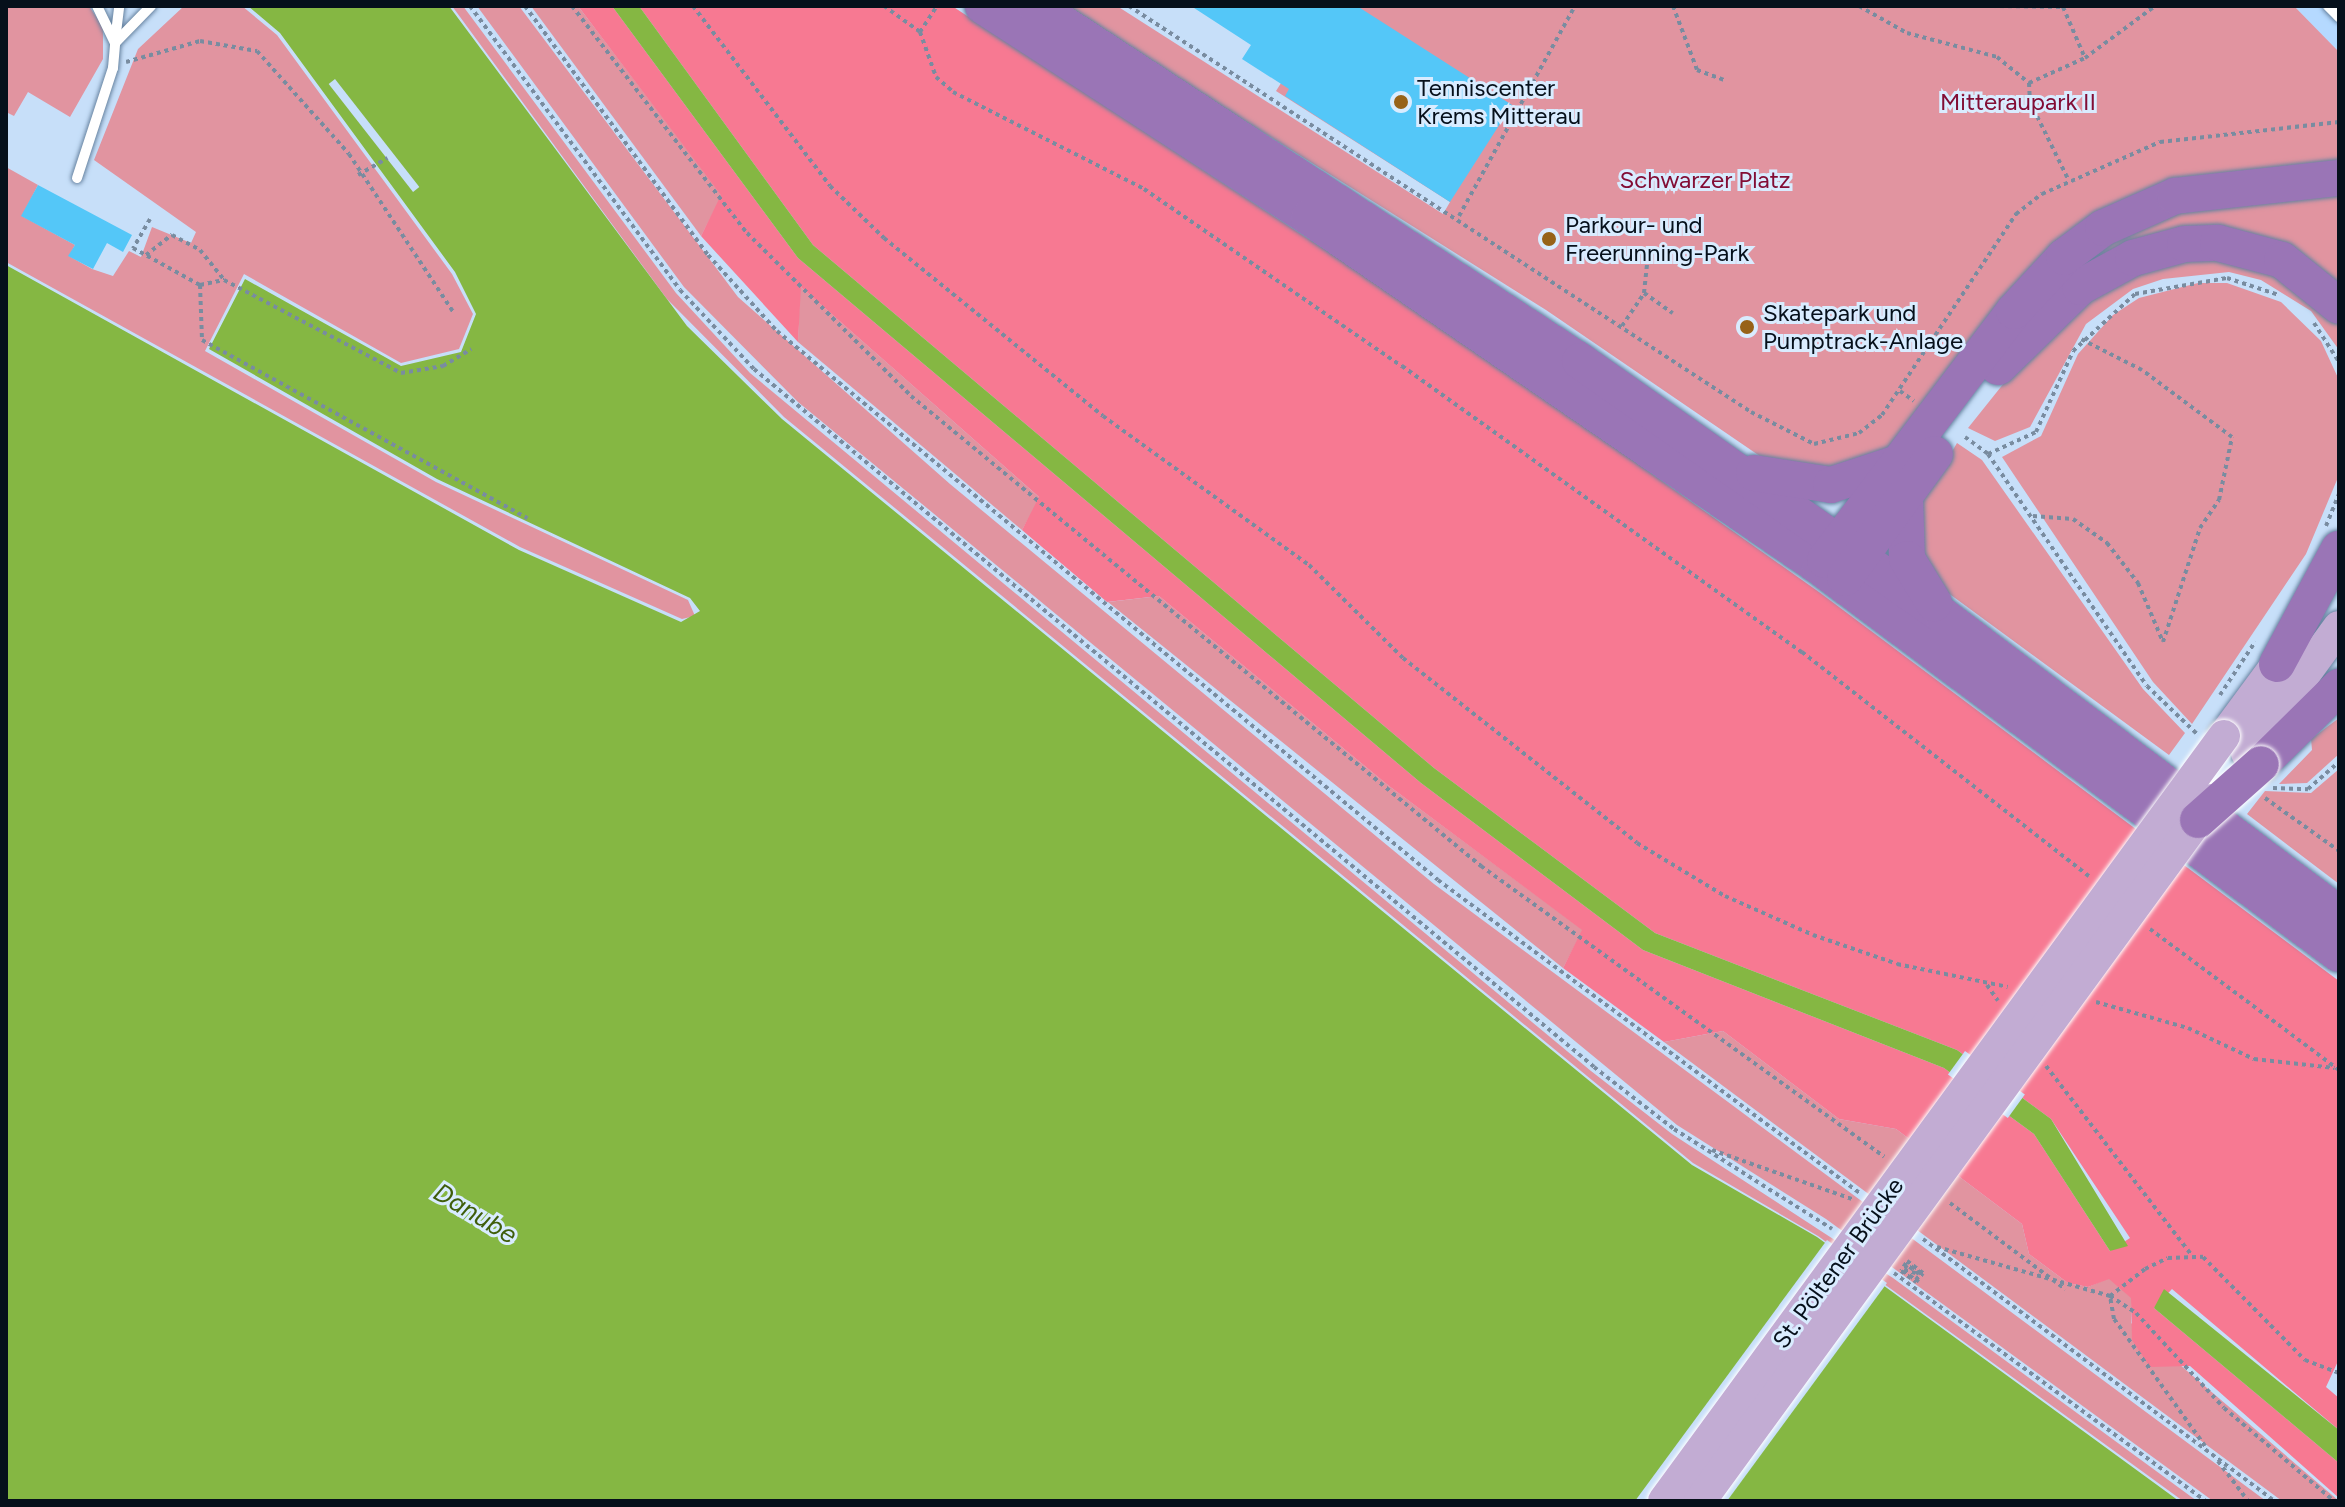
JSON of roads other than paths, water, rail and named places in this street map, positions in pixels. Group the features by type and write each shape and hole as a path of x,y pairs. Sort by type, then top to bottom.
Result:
{"highway":[{"path":"983,6 1840,562 2123,768 2339,914"},
{"path":"1036,6 1735,469 1840,562 1943,616 2339,954"},
{"path":"1840,562 1902,480 2035,286 2103,228 2175,196 2219,186 2339,178"},
{"path":"1943,616 1907,559 1902,480 2023,338 2080,287 2133,258 2185,244 2254,249 2310,278 2323,310"},
{"path":"1735,469 1831,485 1902,480"},
{"path":"2277,664 2339,549"},
{"path":"2198,820 2242,760 2339,687"}],"main road":[{"path":"2242,760 2277,664 2339,580"},
{"path":"2024,1035 2242,760 2339,627"},
{"path":"2024,1035 2198,820"},
{"name":"St. Pöltener Brücke","path":"1664,1501 2024,1035"},
{"name":"St. Pöltener Brücke","path":"1700,1501 2024,1035"}],"lane":[{"path":"97,6 115,43"},
{"path":"77,178 113,68 119,6"},
{"path":"115,43 151,6"},
{"path":"2328,6 2339,17"}],"water":[{"name":"Danube","path":"248,6 449,6 687,326 782,419 1692,1165 1817,1237 2179,1501 6,1501 6,265 519,550 681,622 700,611 690,598 437,479 209,349 245,279 401,366 461,352 476,314 455,272 280,33"},
{"path":"612,6 639,6 813,245 1434,768 1655,933 1957,1050 2051,1119 2128,1246 2110,1251 2034,1134 1944,1068 1643,950 1421,783 798,258"},
{"path":"2164,1289 2339,1430 2339,1463 2154,1308"}],"place":[{"name":"Tenniscenter Krems Mitterau","path":"1401,102"},
{"name":"Parkour- und Freerunning-Park","path":"1549,239"},
{"name":"Skatepark und Pumptrack-Anlage","path":"1747,327"}],"park label":[{"name":"Mitteraupark II","path":"2018,102"},
{"name":"Schwarzer Platz","path":"1705,180"}]}
